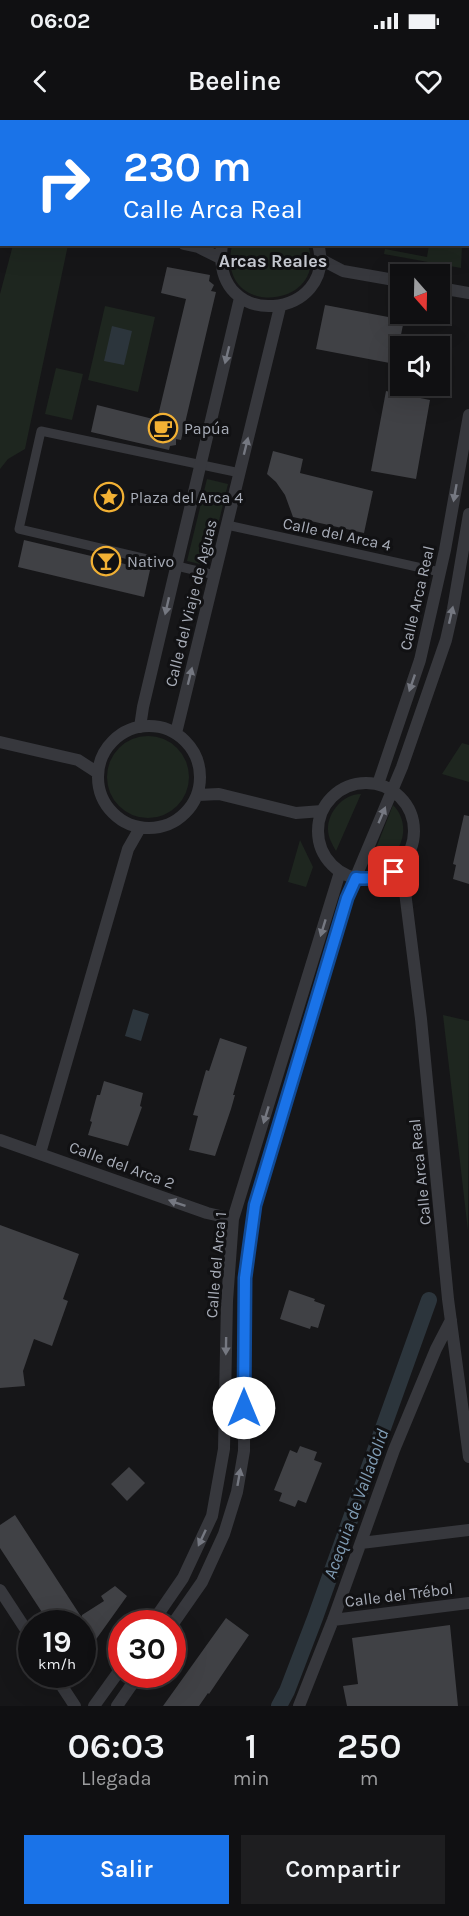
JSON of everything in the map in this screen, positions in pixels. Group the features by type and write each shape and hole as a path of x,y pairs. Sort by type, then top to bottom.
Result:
{"street":[{"path":"193,246 220,258"},
{"path":"198,247 206,246"},
{"path":"222,246 220,258 226,280 240,298 266,308 280,307 296,301 314,283 320,260 318,246"},
{"path":"320,260 343,271 390,279"},
{"path":"317,275 343,271"},
{"path":"450,290 469,293"},
{"name":"Calle del Viaje de Aguas","path":"140,727 240,298"},
{"name":"Calle del Viaje de Aguas","path":"176,733 280,307"},
{"name":"Calle Arca Real","path":"378,784 420,660 440,572 469,415"},
{"path":"215,575 19,529 41,432 240,473"},
{"name":"Calle Arca Real","path":"356,878 393,790 446,640 469,514"},
{"name":"Calle del Arca 4","path":"227,525 440,572"},
{"path":"140,727 165,728 176,733 187,742 200,767 198,795 192,805 175,822 164,826 140,828 127,823 108,808 98,785 102,757 108,746 128,730 140,727"},
{"path":"0,742 78,760 98,773"},
{"path":"78,760 102,757"},
{"path":"200,782 219,794"},
{"path":"393,790 365,782 342,788 327,802 322,811 317,825 317,837 322,853 340,872 367,879 394,872 404,884"},
{"name":"Calle Arca Real","path":"393,790 409,807 415,826 413,845 405,861 394,872"},
{"path":"198,795 219,794 296,813 317,825"},
{"path":"296,813 322,811"},
{"path":"127,823 128,849"},
{"path":"40,1153 128,849 140,828"},
{"name":"Calle Arca Real","path":"405,861 404,884 423,1042 451,1320 469,1457"},
{"name":"Calle del Arca 1","path":"161,1610 183,1578 212,1516 224,1449 227,1301 233,1220 340,872"},
{"name":"Calle del Arca 1","path":"182,1610 202,1582 224,1534 237,1492 244,1451 245,1278 255,1205 321,980 347,898 356,878"},
{"name":"Calle del Arca 2","path":"0,1140 233,1220"},
{"path":"299,1706 362,1543 398,1440 436,1349 451,1320"},
{"path":"362,1543 469,1530"},
{"path":"0,1590 18,1618"},
{"name":"Calle del Trébol","path":"333,1620 469,1603"},
{"path":"94,1706 108,1686"},
{"path":"63,1688 75,1706"},
{"path":"117,1706 130,1688"}],"shaded area":[{"path":"13,246 68,246 25,449 8,459 0,469 0,294"},
{"path":"232,246 308,246 310,267 303,283 289,293 272,298 254,295 240,286 231,269"},
{"path":"429,246 462,246 461,268 450,266 450,264 384,254 385,249 427,257"},
{"path":"105,306 155,317 138,392 88,380"},
{"path":"112,326 132,331 124,365 104,361"},
{"path":"56,368 83,374 72,420 45,414"},
{"path":"207,479 228,484 208,566 187,561"},
{"path":"140,736 156,736 171,743 182,754 189,769 186,793 177,806 156,818 140,818 125,811 114,800 107,785 107,769 114,754 125,743"},
{"path":"462,743 469,745 469,782 442,774"},
{"path":"361,794 336,851 328,832 331,816 338,805 348,797"},
{"path":"393,805 400,814 403,824 400,843 396,852 388,859 380,864 369,866"},
{"path":"300,840 313,867 306,887 288,882"},
{"path":"133,1009 149,1014 141,1041 125,1036"},
{"path":"443,1015 469,1021 468,1231"}],"building":[{"path":"167,267 210,275 209,281 214,285 211,291 216,292 181,440 176,439 176,445 170,446 169,450 91,432 97,405 157,420 186,299 161,293"},
{"path":"325,305 390,317 390,324 403,324 401,336 390,336 390,363 316,349"},
{"path":"386,391 390,392 390,396 410,396 430,400 416,479 371,471"},
{"path":"273,451 303,459 300,473 373,491 364,533 293,517 285,495 267,474"},
{"path":"24,540 150,570 144,597 18,567"},
{"path":"464,815 469,816 469,884 453,879 456,865 453,864"},
{"path":"220,1038 247,1047 231,1109 215,1156 189,1150 198,1116 193,1115 206,1070 209,1071"},
{"path":"104,1081 143,1093 140,1106 142,1107 128,1146 88,1135 97,1095 100,1095"},
{"path":"0,1225 79,1254 63,1299 68,1301 52,1346 34,1339 23,1371 25,1386 0,1388"},
{"path":"289,1290 325,1305 318,1328 311,1326 310,1329 280,1319"},
{"path":"300,1446 317,1452 314,1460 322,1463 306,1503 298,1500 295,1507 279,1501 282,1493 274,1490 290,1450 297,1453"},
{"path":"129,1467 145,1483 127,1501 111,1484"},
{"path":"15,1515 77,1610 41,1610 0,1548 0,1525"},
{"path":"115,1586 127,1596 117,1610 108,1610 108,1623 96,1639 96,1610 90,1610 104,1601 101,1596"},
{"path":"226,1618 249,1635 199,1706 163,1706 176,1688 186,1688 186,1674"},
{"path":"450,1625 458,1706 347,1706 343,1686 358,1684 352,1638"}],"waterway":[{"name":"Acequia de Valladolid","path":"279,1706 315,1618 429,1300"}],"place":[{"name":"Papúa","path":"163,428"},
{"name":"Plaza del Arca 4","path":"109,497"},
{"name":"Nativo","path":"106,561"}],"district":[{"name":"Arcas Reales","path":"273,261"}],"route":[{"path":"244,1408 245,1278 255,1205 347,898 356,878 367,879 394,872"}]}
